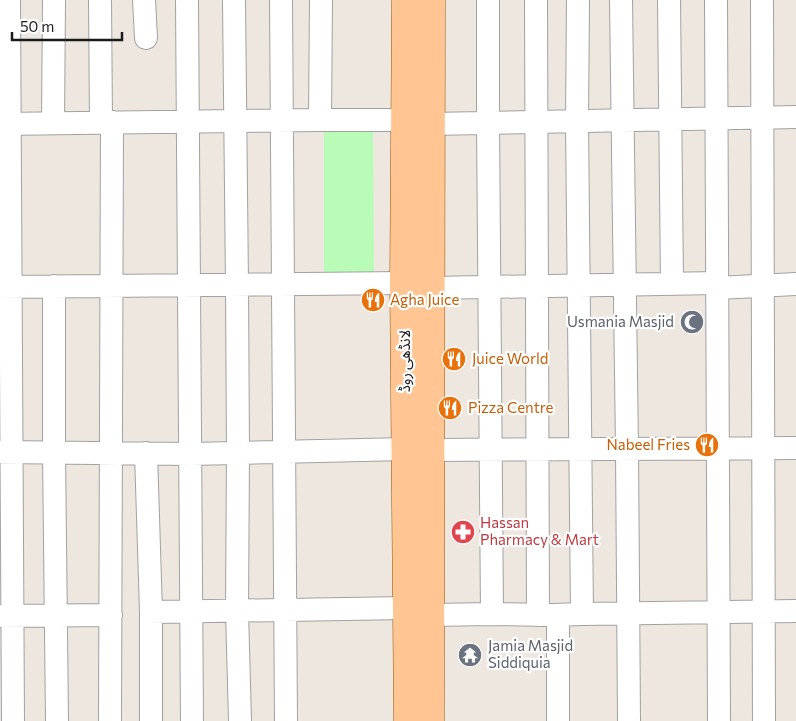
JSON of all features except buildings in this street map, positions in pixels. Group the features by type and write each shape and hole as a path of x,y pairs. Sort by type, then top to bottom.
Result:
{"main road":[{"name":"لانڈھی روڈ","path":"406,0 418,122"},
{"name":"لانڈھی روڈ","path":"408,721 418,612 418,122 431,0"},
{"name":"لانڈھی روڈ","path":"418,612 430,721"}],"street":[{"path":"9,0 5,124 6,616 13,721"},
{"path":"53,123 54,0"},
{"path":"100,0 107,122 112,286 110,721"},
{"path":"144,0 146,38"},
{"path":"187,0 192,721"},
{"path":"234,0 238,453 236,611 240,721"},
{"path":"281,0 286,721"},
{"path":"320,120 321,0"},
{"path":"488,0 492,614"},
{"path":"536,0 537,449 546,615"},
{"path":"578,0 578,285 582,614"},
{"path":"621,0 629,721"},
{"path":"669,0 672,284"},
{"path":"716,0 719,721"},
{"path":"762,0 764,721"},
{"path":"5,124 282,120 488,123 796,117"},
{"path":"6,287 283,284 489,287 625,284 717,286 796,284"},
{"path":"54,286 57,721"},
{"path":"6,452 191,454 490,449 796,448"},
{"path":"146,453 151,612 150,721"},
{"path":"151,612 286,610 546,615 796,611"},
{"path":"6,616 111,615"},
{"path":"546,615 558,621 558,721"}],"green space":[{"path":"324,132 373,132 374,278 324,278"}],"place":[{"name":"Agha Juice","path":"373,300"},
{"name":"Usmania Masjid","path":"692,322"},
{"name":"Juice World","path":"454,359"},
{"name":"Pizza Centre","path":"450,408"},
{"name":"Nabeel Fries","path":"707,445"},
{"name":"Hassan Pharmacy & Mart","path":"463,532"},
{"name":"Jamia Masjid Siddiquia","path":"470,655"}]}
